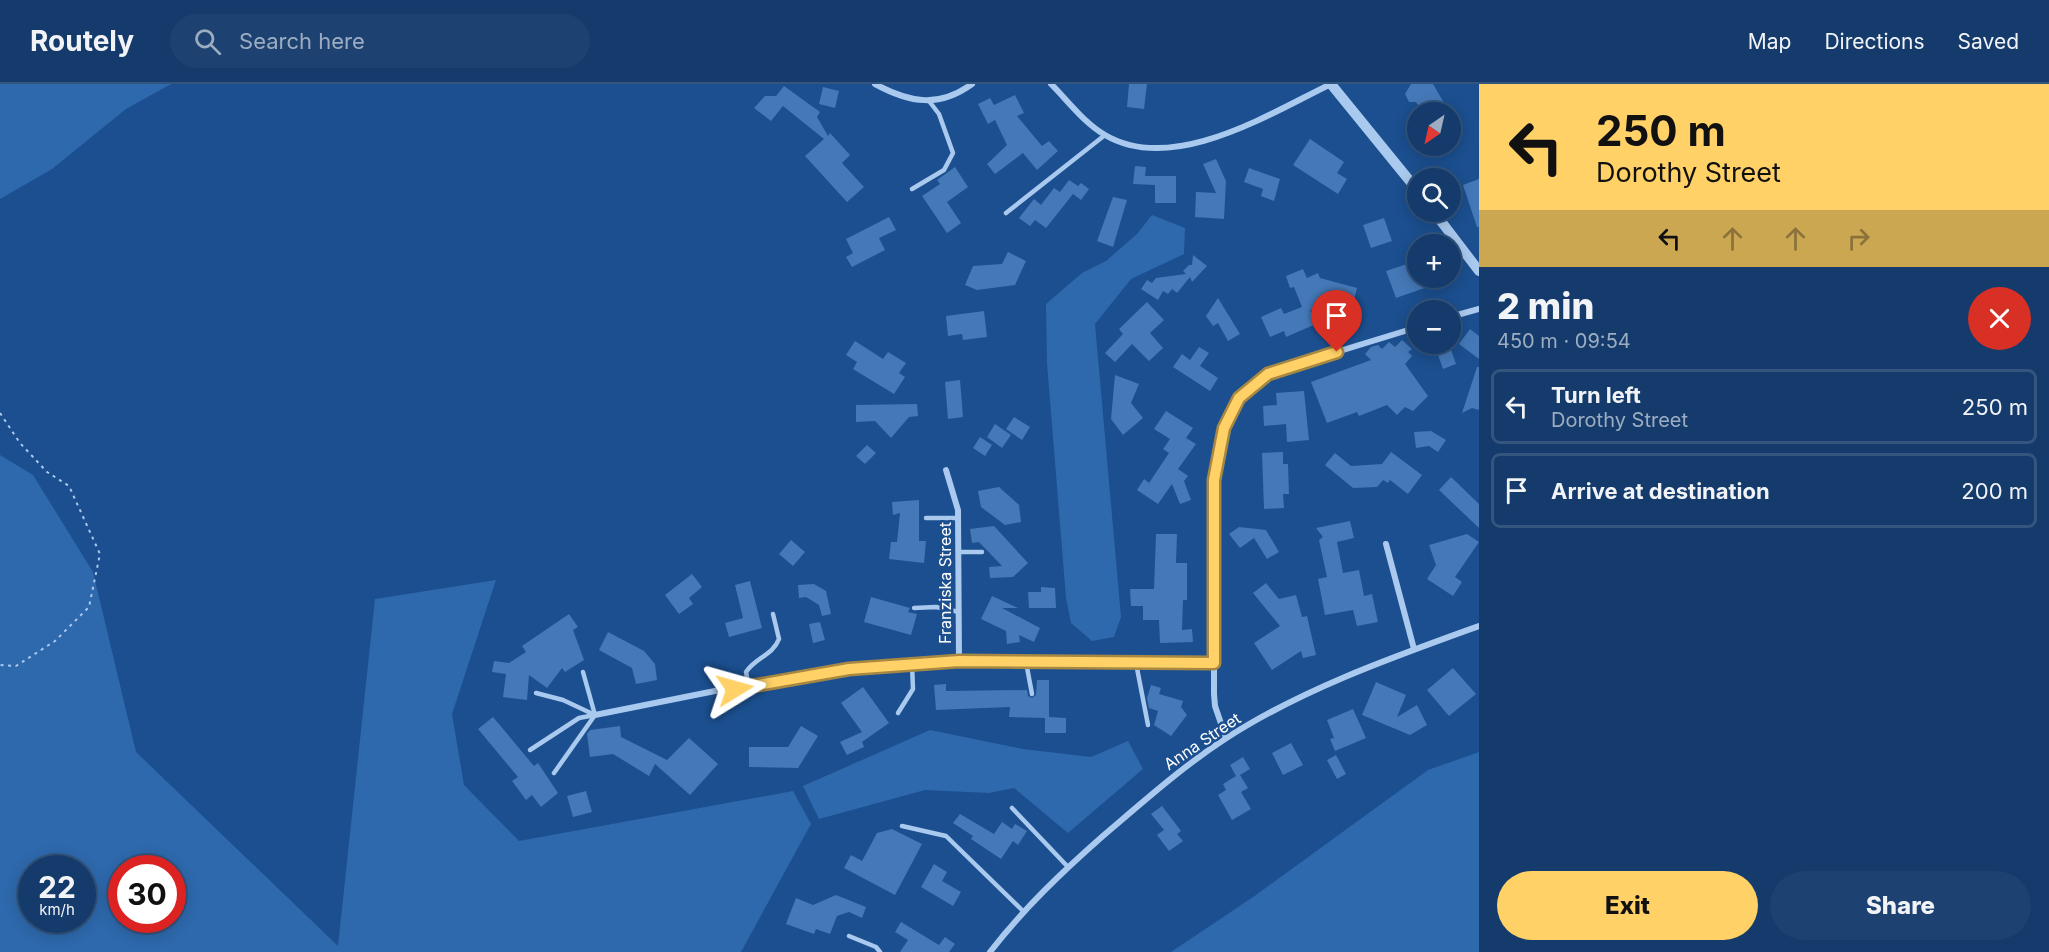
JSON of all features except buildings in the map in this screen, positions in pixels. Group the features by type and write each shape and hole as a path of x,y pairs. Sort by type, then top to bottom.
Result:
{"street":[{"path":"875,84 899,95 929,101 943,100 972,84"},
{"path":"1051,84 1105,135 1145,146 1182,147 1250,123 1331,84 1407,177"},
{"path":"1442,222 1479,271"},
{"path":"1461,315 1479,309"},
{"path":"1227,738 1215,706 1214,663 1214,480 1224,428 1239,398 1268,374 1407,330"},
{"name":"Franziska Street","path":"946,470 958,518 959,661"},
{"path":"1386,544 1414,649"},
{"name":"Anna Street","path":"990,952 1023,911 1068,867 1173,776 1227,738 1295,700 1414,649 1479,626"},
{"path":"595,715 720,690 749,688 849,669 959,661 1214,663"}],"lane":[{"path":"912,189 944,170 953,153 939,114 929,101"},
{"path":"1006,213 1105,135"},
{"path":"926,519 958,518"},
{"path":"958,552 982,552"},
{"path":"914,608 936,607 959,612"},
{"path":"749,688 746,672 751,664 770,652 780,639 773,614"},
{"path":"1026,662 1032,694"},
{"path":"1136,663 1148,725"},
{"path":"898,713 913,689 912,664"},
{"path":"583,672 595,715"},
{"path":"536,693 563,700 595,715"},
{"path":"530,750 579,718 595,715"},
{"path":"554,773 595,715"},
{"path":"1012,808 1068,867"},
{"path":"902,826 946,836 1023,911"},
{"path":"849,936 876,947 880,952"}],"path":[{"path":"0,413 20,443 47,472 69,486 100,554 88,607 55,641 16,666 0,665"}],"shaded area":[{"path":"0,84 171,84 126,109 52,169 0,199"},
{"path":"1152,215 1185,228 1184,254 1131,279 1095,324 1121,617 1114,637 1092,641 1071,623 1066,598 1047,363 1046,304 1082,273 1106,261 1137,234"},
{"path":"0,455 33,475 93,572 136,752 338,946 375,599 496,580 452,714 464,785 519,841 793,791 811,824 741,952 0,952"},
{"path":"930,730 1023,749 1091,757 1128,741 1143,769 1068,833 1014,788 989,793 925,790 819,819 803,786"},
{"path":"1479,752 1479,952 1171,952 1256,895 1428,770"}],"route":[{"path":"735,689 849,669 959,661 1214,663 1214,480 1224,428 1239,398 1268,374 1337,352"}]}
